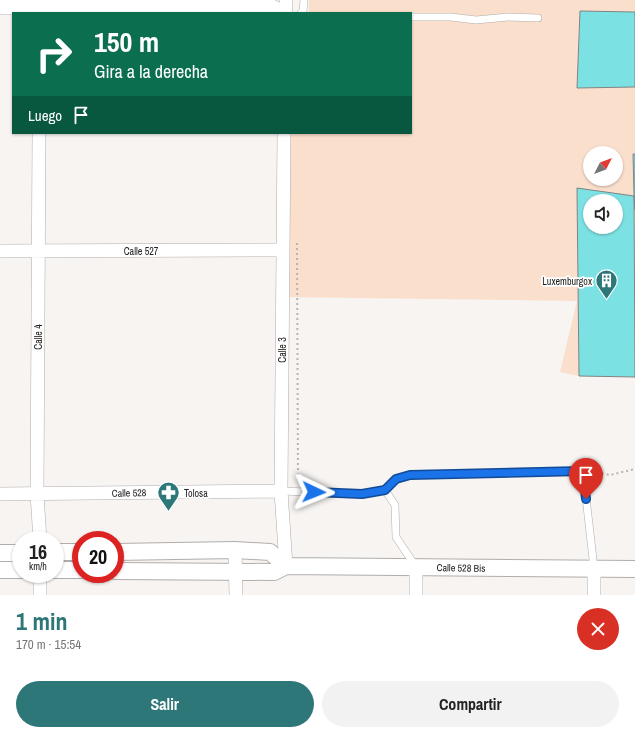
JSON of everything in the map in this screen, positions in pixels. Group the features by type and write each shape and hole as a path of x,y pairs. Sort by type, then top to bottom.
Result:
{"main road":[{"path":"0,6 266,6 277,12"}],"street":[{"path":"286,0 286,12"},
{"name":"Calle 4","path":"39,134 37,494 39,531"},
{"name":"Calle 3","path":"284,134 281,491 286,566"},
{"name":"Calle 527","path":"0,251 283,250"},
{"name":"Calle 528","path":"0,494 281,491"},
{"path":"124,552 235,550 270,552 286,566"},
{"path":"235,550 236,595"},
{"path":"0,553 12,553"},
{"name":"Calle 528 Bis","path":"124,571 274,572 286,566 594,570 635,569"},
{"path":"416,568 416,595"},
{"path":"0,570 12,570"},
{"path":"594,570 594,595"},
{"path":"40,583 40,595"}],"lane":[{"path":"303,12 304,0"},
{"path":"412,17 476,20 508,17 538,18"},
{"path":"281,491 362,494 385,490 396,479 410,475 583,471 594,570"},
{"path":"385,490 395,505 396,537 416,568"}],"path":[{"path":"297,237 298,492"},
{"path":"583,471 610,475 635,469"}],"shaded area":[{"path":"309,0 635,0 635,154 633,155 635,210 635,377 579,376 560,372 577,301 284,297 285,134 412,134 412,12 309,12"}],"building":[{"path":"580,11 635,12 635,87 577,88"},
{"path":"633,154 635,154 635,210 634,196"},
{"name":"Luxemburgox","path":"577,188 620,194 583,194 583,234 623,234 623,194 634,196 635,377 579,376"}],"place":[{"name":"Luxemburgox","path":"607,300"},
{"name":"Tolosa","path":"168,512"}],"route":[{"path":"314,492 362,494 385,490 396,479 410,475 583,471 586,499"}]}
